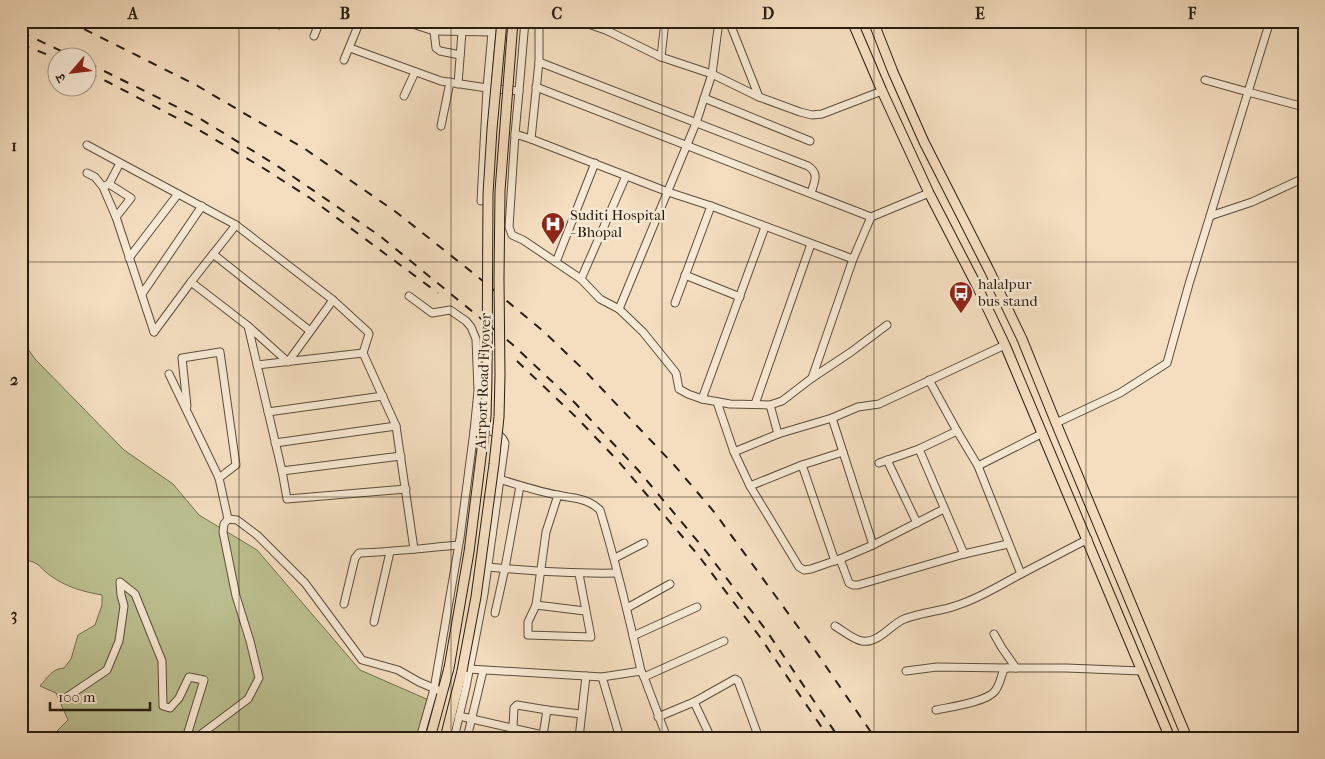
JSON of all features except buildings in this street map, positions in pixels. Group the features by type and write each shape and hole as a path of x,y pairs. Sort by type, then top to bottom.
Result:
{"main road":[{"name":"Airport Road Flyover","path":"430,738 439,690 449,668 469,552 485,426 488,379 488,194 502,21"},
{"name":"Airport Road Flyover","path":"445,738 466,670 499,417 500,200 513,21"},
{"path":"852,21 929,193 1005,344 1170,738"},
{"path":"866,21 884,61 893,72"},
{"path":"873,21 893,72 936,167 990,270 1013,320 1187,738"}],"street":[{"path":"314,36 320,21"},
{"path":"344,60 360,21"},
{"path":"403,21 434,31 492,32"},
{"path":"481,201 493,21"},
{"path":"524,21 509,227 512,235 523,240 581,280 600,299 619,309 644,332 676,373 679,389 702,399 717,402 770,405 782,401 887,325"},
{"path":"531,139 539,62 539,21"},
{"path":"580,21 661,57 712,74 759,97 812,115 833,111 882,91"},
{"path":"608,21 608,32"},
{"path":"661,57 665,21"},
{"path":"619,309 696,123 712,74 719,21"},
{"path":"729,21 759,97"},
{"path":"1056,423 1120,393 1167,363 1189,284 1270,23 1259,21"},
{"path":"434,31 436,48 440,51 460,55"},
{"path":"458,84 462,32"},
{"path":"350,48 441,81 519,92"},
{"path":"539,62 808,166 814,170 816,175 811,193"},
{"path":"404,96 415,72"},
{"path":"1205,80 1304,107"},
{"path":"442,126 450,82"},
{"path":"536,87 870,217 929,193"},
{"path":"704,98 810,142"},
{"path":"515,134 853,260"},
{"path":"87,145 236,225 333,300 368,332 364,353 396,426 414,549"},
{"path":"120,163 106,185 128,258 154,332 236,225"},
{"path":"556,262 595,163"},
{"path":"86,173 131,198 116,217"},
{"path":"581,280 626,176"},
{"path":"1210,216 1252,202 1304,178"},
{"path":"128,258 178,194"},
{"path":"142,294 202,206"},
{"path":"675,303 710,206"},
{"path":"812,378 870,217"},
{"path":"702,399 765,227"},
{"path":"755,404 811,244"},
{"path":"213,254 310,331"},
{"path":"685,275 740,296"},
{"path":"191,282 248,326 288,362"},
{"path":"409,296 432,313 450,310 466,321 475,334 478,391 439,690 420,738"},
{"path":"288,362 333,300"},
{"path":"248,326 287,499 406,489"},
{"path":"734,452 778,434 832,418 858,407 879,404 1005,344"},
{"path":"187,411 182,358 220,352 236,465 219,478"},
{"path":"257,365 364,353"},
{"path":"168,374 219,478 228,519"},
{"path":"930,380 978,466 1020,574"},
{"path":"268,412 383,396"},
{"path":"717,402 734,452 750,486 799,567 804,570 837,560 873,545 944,509"},
{"path":"770,405 778,434"},
{"path":"832,418 873,545"},
{"path":"275,442 396,426"},
{"path":"454,738 466,670 484,594 504,442 504,438 500,434 480,428 474,431"},
{"path":"879,463 919,449 957,431"},
{"path":"978,466 1043,433"},
{"path":"919,449 964,554"},
{"path":"750,486 802,465 843,452"},
{"path":"282,471 401,456"},
{"path":"887,460 917,523"},
{"path":"802,465 837,560 849,583 853,585 964,554 1008,544"},
{"path":"500,478 520,486 579,498 600,510 615,558 642,674 667,738"},
{"path":"495,613 520,486"},
{"path":"558,495 546,532 536,605 528,622 528,636 591,637 579,574"},
{"path":"228,519 237,520 257,535 305,583 362,660 398,670 419,682 439,690"},
{"path":"67,697 107,670 119,641 124,606 120,582 135,594 162,661 163,706 170,708 179,698 189,677 204,680 188,732 196,738 248,699 260,678 236,596 223,532 224,524 228,519"},
{"path":"834,626 861,641 868,641 886,633 890,627 900,621 966,602 1088,539"},
{"path":"615,558 644,543"},
{"path":"344,604 356,555 359,553 390,552 458,545"},
{"path":"374,622 390,552"},
{"path":"487,567 579,574 617,573"},
{"path":"627,608 670,584"},
{"path":"536,605 585,611"},
{"path":"633,636 697,607"},
{"path":"994,634 1016,668"},
{"path":"466,670 602,678 642,674 724,640"},
{"path":"906,671 937,667 1066,668 1142,671"},
{"path":"936,710 988,697 994,693 1006,668"},
{"path":"468,738 483,671"},
{"path":"579,738 586,676"},
{"path":"602,678 620,738"},
{"path":"658,717 694,702 735,679 738,681 759,738"},
{"path":"694,702 711,738"},
{"path":"513,728 514,708 517,705 581,714"},
{"path":"543,735 547,710"},
{"path":"459,716 556,738"}],"green space":[{"path":"21,339 35,359 124,450 173,484 199,515 257,550 360,670 431,701 419,738 48,738 68,720 56,693 40,686 53,672 64,668 71,659 78,635 95,625 102,605 102,595 69,586 51,576 35,563 21,560"}],"railway":[{"path":"68,21 196,85 305,149 396,212 542,330 585,371 675,466 715,513 812,646 875,738"},
{"path":"21,32 55,48"},
{"path":"21,44 48,55"},
{"path":"98,68 199,118 276,165 380,236 512,344 575,403 638,470 705,550 766,630 839,738"},
{"path":"98,78 194,127 263,168 310,198 438,293"},
{"path":"517,361 578,419 619,462 698,555 760,637 829,738"}],"place":[{"name":"Suditi Hospital - Bhopal","path":"553,245"},
{"name":"halalpur bus stand","path":"961,314"}]}
